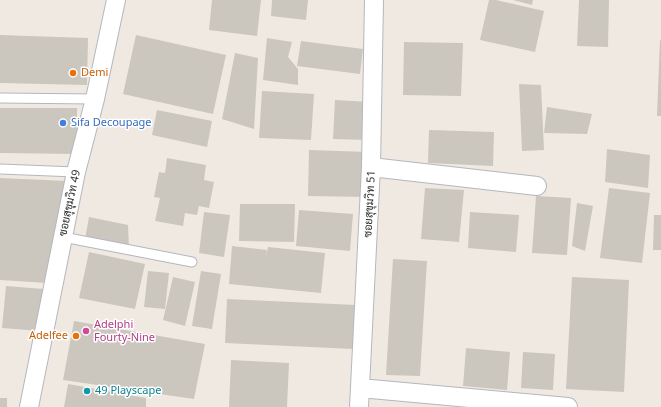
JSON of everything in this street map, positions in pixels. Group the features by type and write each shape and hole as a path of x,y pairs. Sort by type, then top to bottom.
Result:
{"street":[{"name":"ซอยสุขุมวิท 49","path":"29,407 76,172 95,99 116,0"},
{"name":"ซอยสุขุมวิท 51","path":"359,407 372,167 374,0"},
{"path":"372,167 537,186"},
{"path":"360,388 568,407"}],"lane":[{"path":"0,98 95,99"},
{"path":"0,169 76,172"},
{"path":"63,237 192,262"}],"building":[{"path":"212,0 261,0 257,36 209,30"},
{"path":"272,0 308,0 306,20 271,16"},
{"path":"489,0 496,0 544,11 535,52 480,40"},
{"path":"513,0 533,0 532,5"},
{"path":"579,0 609,0 608,47 577,46"},
{"path":"0,35 88,38 87,85 0,83"},
{"path":"136,35 226,55 213,114 123,94"},
{"path":"267,38 292,42 288,57 298,69 298,85 263,80"},
{"path":"660,40 661,116 657,116"},
{"path":"301,41 363,49 360,74 297,66"},
{"path":"404,42 463,43 461,96 403,95"},
{"path":"235,53 258,58 254,129 222,119"},
{"path":"519,84 541,85 544,150 522,151"},
{"path":"262,91 314,94 311,140 259,138"},
{"path":"335,100 370,102 368,140 333,139"},
{"path":"547,107 592,114 587,134 544,133"},
{"path":"0,108 77,108 77,154 0,153"},
{"path":"157,110 212,121 207,147 152,135"},
{"path":"429,130 494,132 493,166 428,163"},
{"path":"607,149 650,155 648,188 605,182"},
{"path":"309,150 369,152 367,197 308,196"},
{"path":"167,158 206,165 204,180 214,182 209,208 199,206 197,215 185,213 183,226 155,221 160,198 154,197 159,172 165,173"},
{"path":"0,178 67,181 47,283 0,280"},
{"path":"425,188 464,190 459,242 421,239"},
{"path":"609,188 650,193 642,263 600,258"},
{"path":"536,196 571,198 567,255 532,253"},
{"path":"577,203 593,206 585,251 572,246"},
{"path":"240,204 295,204 294,242 239,241"},
{"path":"299,210 353,214 350,251 296,246"},
{"path":"204,212 230,215 224,257 199,253"},
{"path":"470,212 519,215 516,252 468,248"},
{"path":"654,215 661,215 661,250 653,250"},
{"path":"89,217 128,225 129,248 85,239"},
{"path":"232,246 267,250 266,258 268,247 325,253 321,293 229,284"},
{"path":"89,252 145,264 135,309 79,298"},
{"path":"393,259 427,261 420,376 386,375"},
{"path":"148,271 169,273 165,309 144,307"},
{"path":"201,271 221,274 212,329 192,326"},
{"path":"173,277 195,282 185,326 163,320"},
{"path":"572,277 629,280 624,392 566,389"},
{"path":"6,286 44,289 40,331 2,328"},
{"path":"227,299 356,305 353,349 225,343"},
{"path":"74,321 205,344 194,399 63,380"},
{"path":"466,348 510,352 507,390 463,386"},
{"path":"523,352 555,354 553,390 521,388"},
{"path":"231,360 289,363 287,407 229,407"},
{"name":"49 Playscape","path":"68,384 146,398 146,407 64,407"},
{"path":"0,398 7,398 7,407 0,407"}],"place":[{"name":"Demi","path":"73,73"},
{"name":"Sifa Decoupage","path":"63,123"},
{"name":"Adelphi Fourty-Nine","path":"86,331"},
{"name":"Adelfee","path":"76,336"},
{"name":"49 Playscape","path":"87,391"}]}
